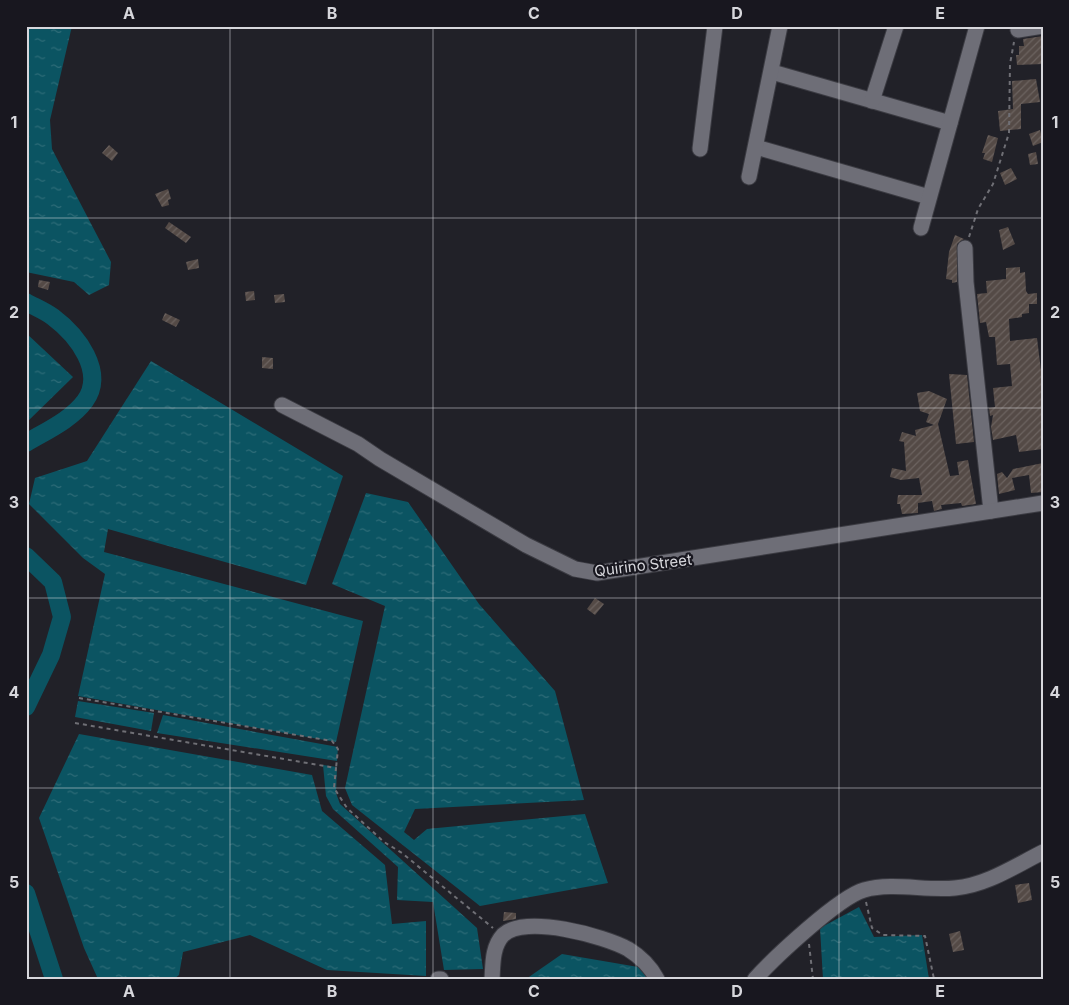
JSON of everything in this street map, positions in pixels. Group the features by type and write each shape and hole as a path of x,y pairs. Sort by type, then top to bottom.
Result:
{"street":[{"path":"700,149 715,26"},
{"path":"749,177 780,26"},
{"path":"921,228 977,26"},
{"path":"1018,30 1043,26"},
{"path":"872,101 892,27"},
{"path":"772,72 950,124"},
{"path":"756,147 929,197"},
{"path":"965,248 966,282 990,511"},
{"name":"Quirino Street","path":"282,405 358,444 380,459 526,545 575,569 597,573 1043,503"},
{"path":"755,979 770,961 847,899 863,890 885,887 954,888 970,886 991,879 1043,852"},
{"path":"492,979 494,950 503,936 515,928 534,926 585,933 627,949 642,959 657,979"}],"path":[{"path":"965,248 978,209 993,184 1009,134 1010,64 1018,30"},
{"path":"79,698 332,741 338,749 334,788 347,808 384,842 402,853 503,936"},
{"path":"75,723 336,768"},
{"path":"863,890 872,928 883,935 925,936 934,979"},
{"path":"808,930 813,979"}],"water":[{"path":"26,26 72,26 50,120 52,149 111,262 109,285 89,295 74,282 26,272"},
{"path":"26,333 73,377 26,423"},
{"path":"151,361 343,476 306,585 108,529 104,552 363,621 336,742 78,696 105,574 83,558 29,504 35,478 87,461"},
{"path":"366,493 408,502 479,604 555,691 584,800 415,809 404,832 414,840 427,829 585,814 608,883 480,906 352,805 345,788 385,606 332,584"},
{"path":"78,701 154,713 151,731 75,717"},
{"path":"163,715 338,747 337,761 157,733"},
{"path":"79,734 312,775 322,811 385,865 392,924 426,921 426,976 327,970 250,935 183,952 179,975 174,979 98,979 84,948 39,818"},
{"path":"323,765 337,767 336,793 340,804 477,928 483,969 444,970 433,902 397,900 398,867 333,809 326,796"},
{"path":"859,907 874,937 922,935 929,979 823,979 820,928"},
{"path":"562,954 644,968 650,979 526,979"}],"building":[{"path":"1043,36 1043,64 1017,65 1016,55 1019,55 1019,46 1024,46 1023,39"},
{"path":"1036,79 1040,102 1021,104 1021,129 1000,131 998,111 1013,109 1012,81"},
{"path":"1040,130 1043,142 1033,146 1029,134"},
{"path":"988,135 998,138 992,162 983,159 985,153 982,153"},
{"path":"109,145 118,153 112,161 102,153"},
{"path":"1036,152 1038,164 1030,165 1028,154"},
{"path":"1011,168 1017,179 1005,185 1000,173"},
{"path":"168,189 171,199 168,200 169,205 162,207 155,194"},
{"path":"169,222 191,237 186,243 165,228"},
{"path":"1008,227 1015,244 1003,250 999,230"},
{"path":"955,235 964,239 957,244 957,282 952,283 952,280 946,279 949,252"},
{"path":"198,259 199,268 188,270 186,262"},
{"path":"1020,267 1020,273 1025,272 1026,291 1028,294 1037,293 1037,304 1029,304 1029,313 1022,314 1022,317 1009,319 1010,341 1037,338 1043,387 1043,449 1019,452 1016,435 993,440 991,427 993,415 990,416 989,408 995,407 993,388 1012,386 1010,364 997,365 995,337 989,337 986,322 980,323 977,294 987,293 986,281 1006,279 1006,268"},
{"path":"39,280 50,282 48,290 38,287"},
{"path":"254,291 255,300 246,301 245,292"},
{"path":"284,294 285,302 275,303 274,295"},
{"path":"165,313 180,320 176,327 162,320"},
{"path":"262,357 273,358 273,369 262,368"},
{"path":"949,374 967,375 974,442 956,444"},
{"path":"929,391 947,399 938,424 950,476 959,475 957,462 968,460 976,504 962,506 961,503 941,505 942,509 934,511 932,501 918,503 918,513 902,514 900,504 897,504 898,495 922,495 919,478 901,480 890,477 892,468 906,471 904,442 899,441 902,432 916,436 915,430 934,425 926,422 929,414 920,411 917,393"},
{"path":"1043,463 1043,492 1031,493 1029,475 1012,478 1015,490 999,494 997,474 1002,472 1007,478 1013,469"},
{"path":"595,598 604,604 595,615 587,609"},
{"path":"1029,883 1032,900 1018,903 1015,885"},
{"path":"504,912 516,913 516,919 503,921"},
{"path":"960,931 964,950 953,952 949,934"}],"waterway":[{"path":"26,302 53,317 71,334 86,355 92,378 91,390 85,401 73,414 26,443"},
{"path":"26,556 53,582 62,617 51,655 26,707"},
{"path":"26,893 54,979"}]}
